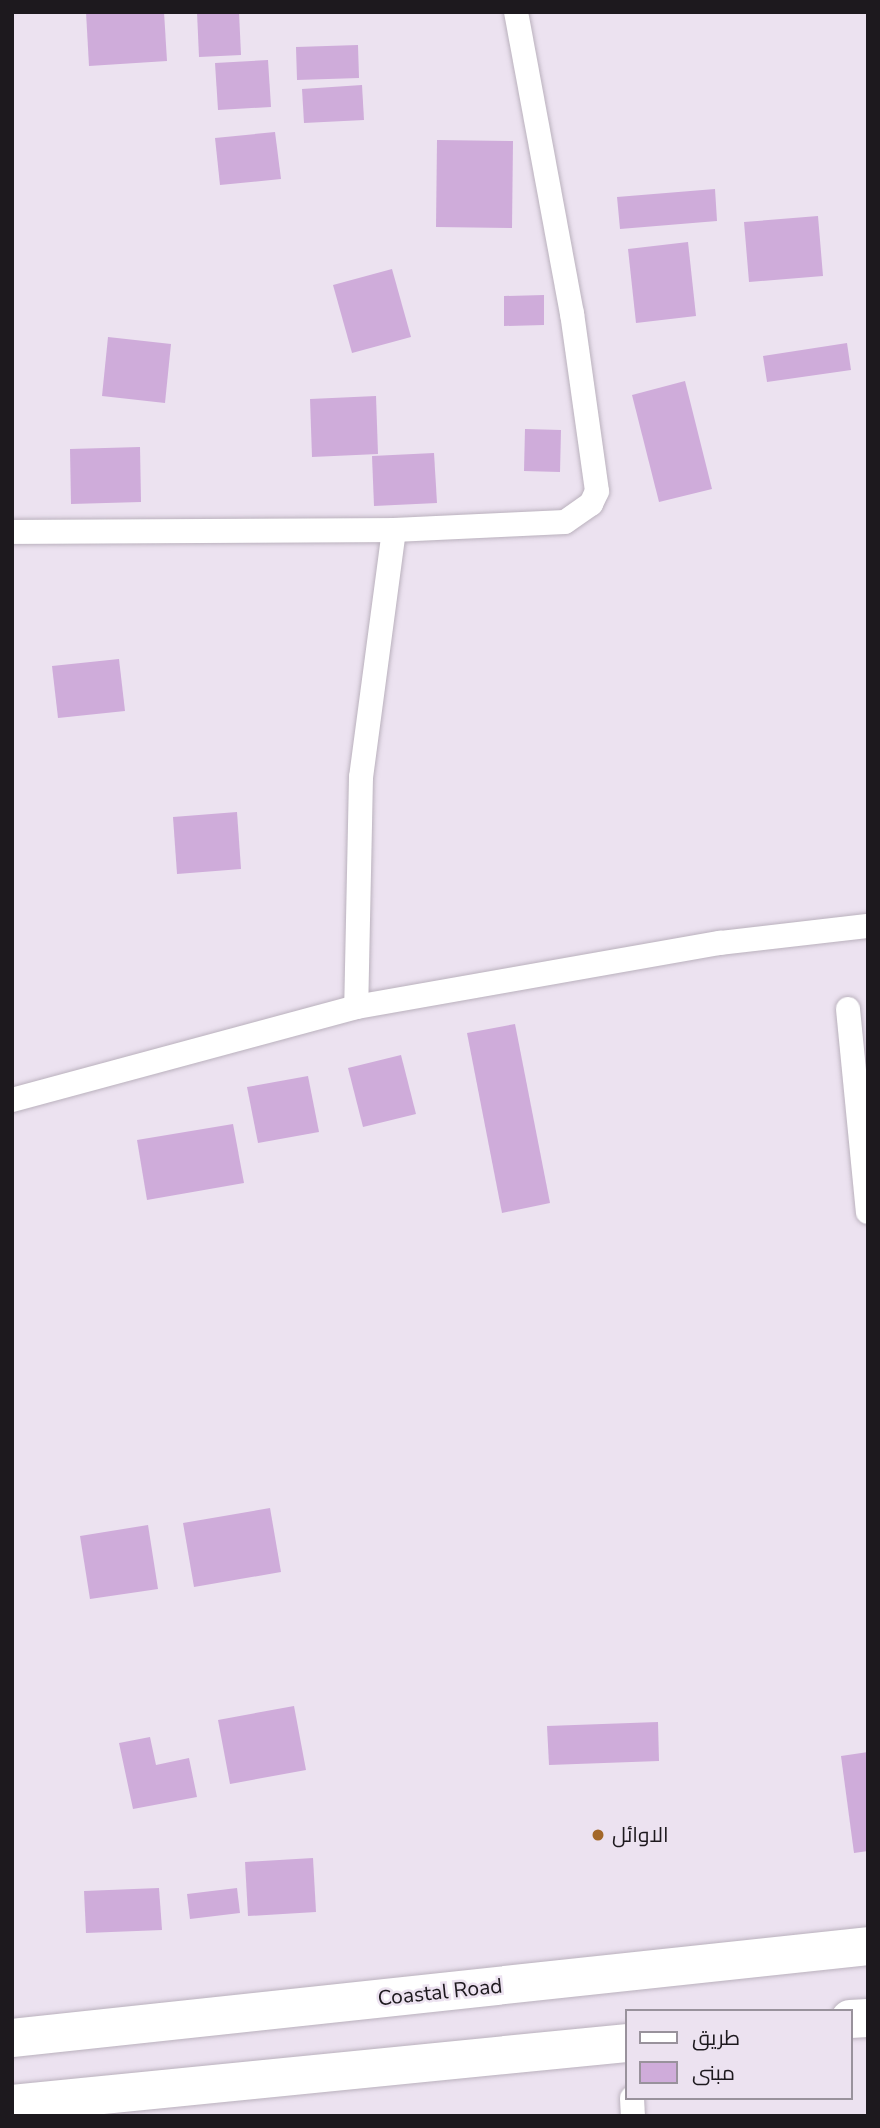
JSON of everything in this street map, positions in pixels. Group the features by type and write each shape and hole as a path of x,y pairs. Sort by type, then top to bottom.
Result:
{"highway":[{"name":"Coastal Road","path":"12,2038 868,1946"},
{"path":"12,2104 624,2043"}],"street":[{"path":"12,532 394,530 565,522 579,515 597,491 572,314 516,12"},
{"path":"356,1007 361,778 394,530"},
{"path":"12,1100 356,1007 720,943 868,926"},
{"path":"848,1009 868,1212"}],"building":[{"path":"86,12 164,12 167,61 89,66"},
{"path":"197,12 239,12 241,55 199,57"},
{"path":"358,45 359,78 297,80 296,47"},
{"path":"268,60 271,107 218,110 215,63"},
{"path":"362,85 364,120 304,123 302,89"},
{"path":"275,132 281,179 220,185 215,138"},
{"path":"437,140 513,141 512,228 436,227"},
{"path":"715,189 717,221 620,229 617,197"},
{"path":"818,216 823,276 749,282 744,222"},
{"path":"688,242 696,316 636,323 628,249"},
{"path":"392,269 411,337 352,353 333,285"},
{"path":"544,295 544,325 504,326 504,296"},
{"path":"108,337 171,344 165,403 102,396"},
{"path":"847,343 851,370 767,382 763,356"},
{"path":"685,381 712,489 659,502 632,395"},
{"path":"376,396 378,454 312,457 310,399"},
{"path":"525,429 561,430 560,472 524,471"},
{"path":"140,447 141,502 71,504 70,449"},
{"path":"434,453 437,503 374,506 372,456"},
{"path":"119,659 125,711 58,718 52,666"},
{"path":"237,812 241,869 177,874 173,817"},
{"path":"515,1024 550,1203 502,1213 467,1033"},
{"path":"401,1055 416,1114 363,1127 348,1068"},
{"path":"308,1076 319,1132 258,1143 247,1087"},
{"path":"233,1124 244,1183 147,1200 137,1140"},
{"path":"270,1508 281,1572 194,1587 183,1523"},
{"path":"148,1525 158,1589 90,1599 80,1536"},
{"path":"294,1706 306,1770 230,1784 218,1720"},
{"path":"658,1722 659,1761 549,1765 547,1726"},
{"path":"150,1737 156,1765 189,1758 197,1797 133,1809 119,1743"},
{"path":"868,1752 868,1851 854,1853 841,1756"},
{"path":"313,1858 316,1912 248,1916 245,1862"},
{"path":"159,1888 162,1930 86,1933 84,1891"},
{"path":"237,1888 240,1913 190,1919 187,1894"}],"place":[{"name":"الاوائل","path":"598,1835"}]}
